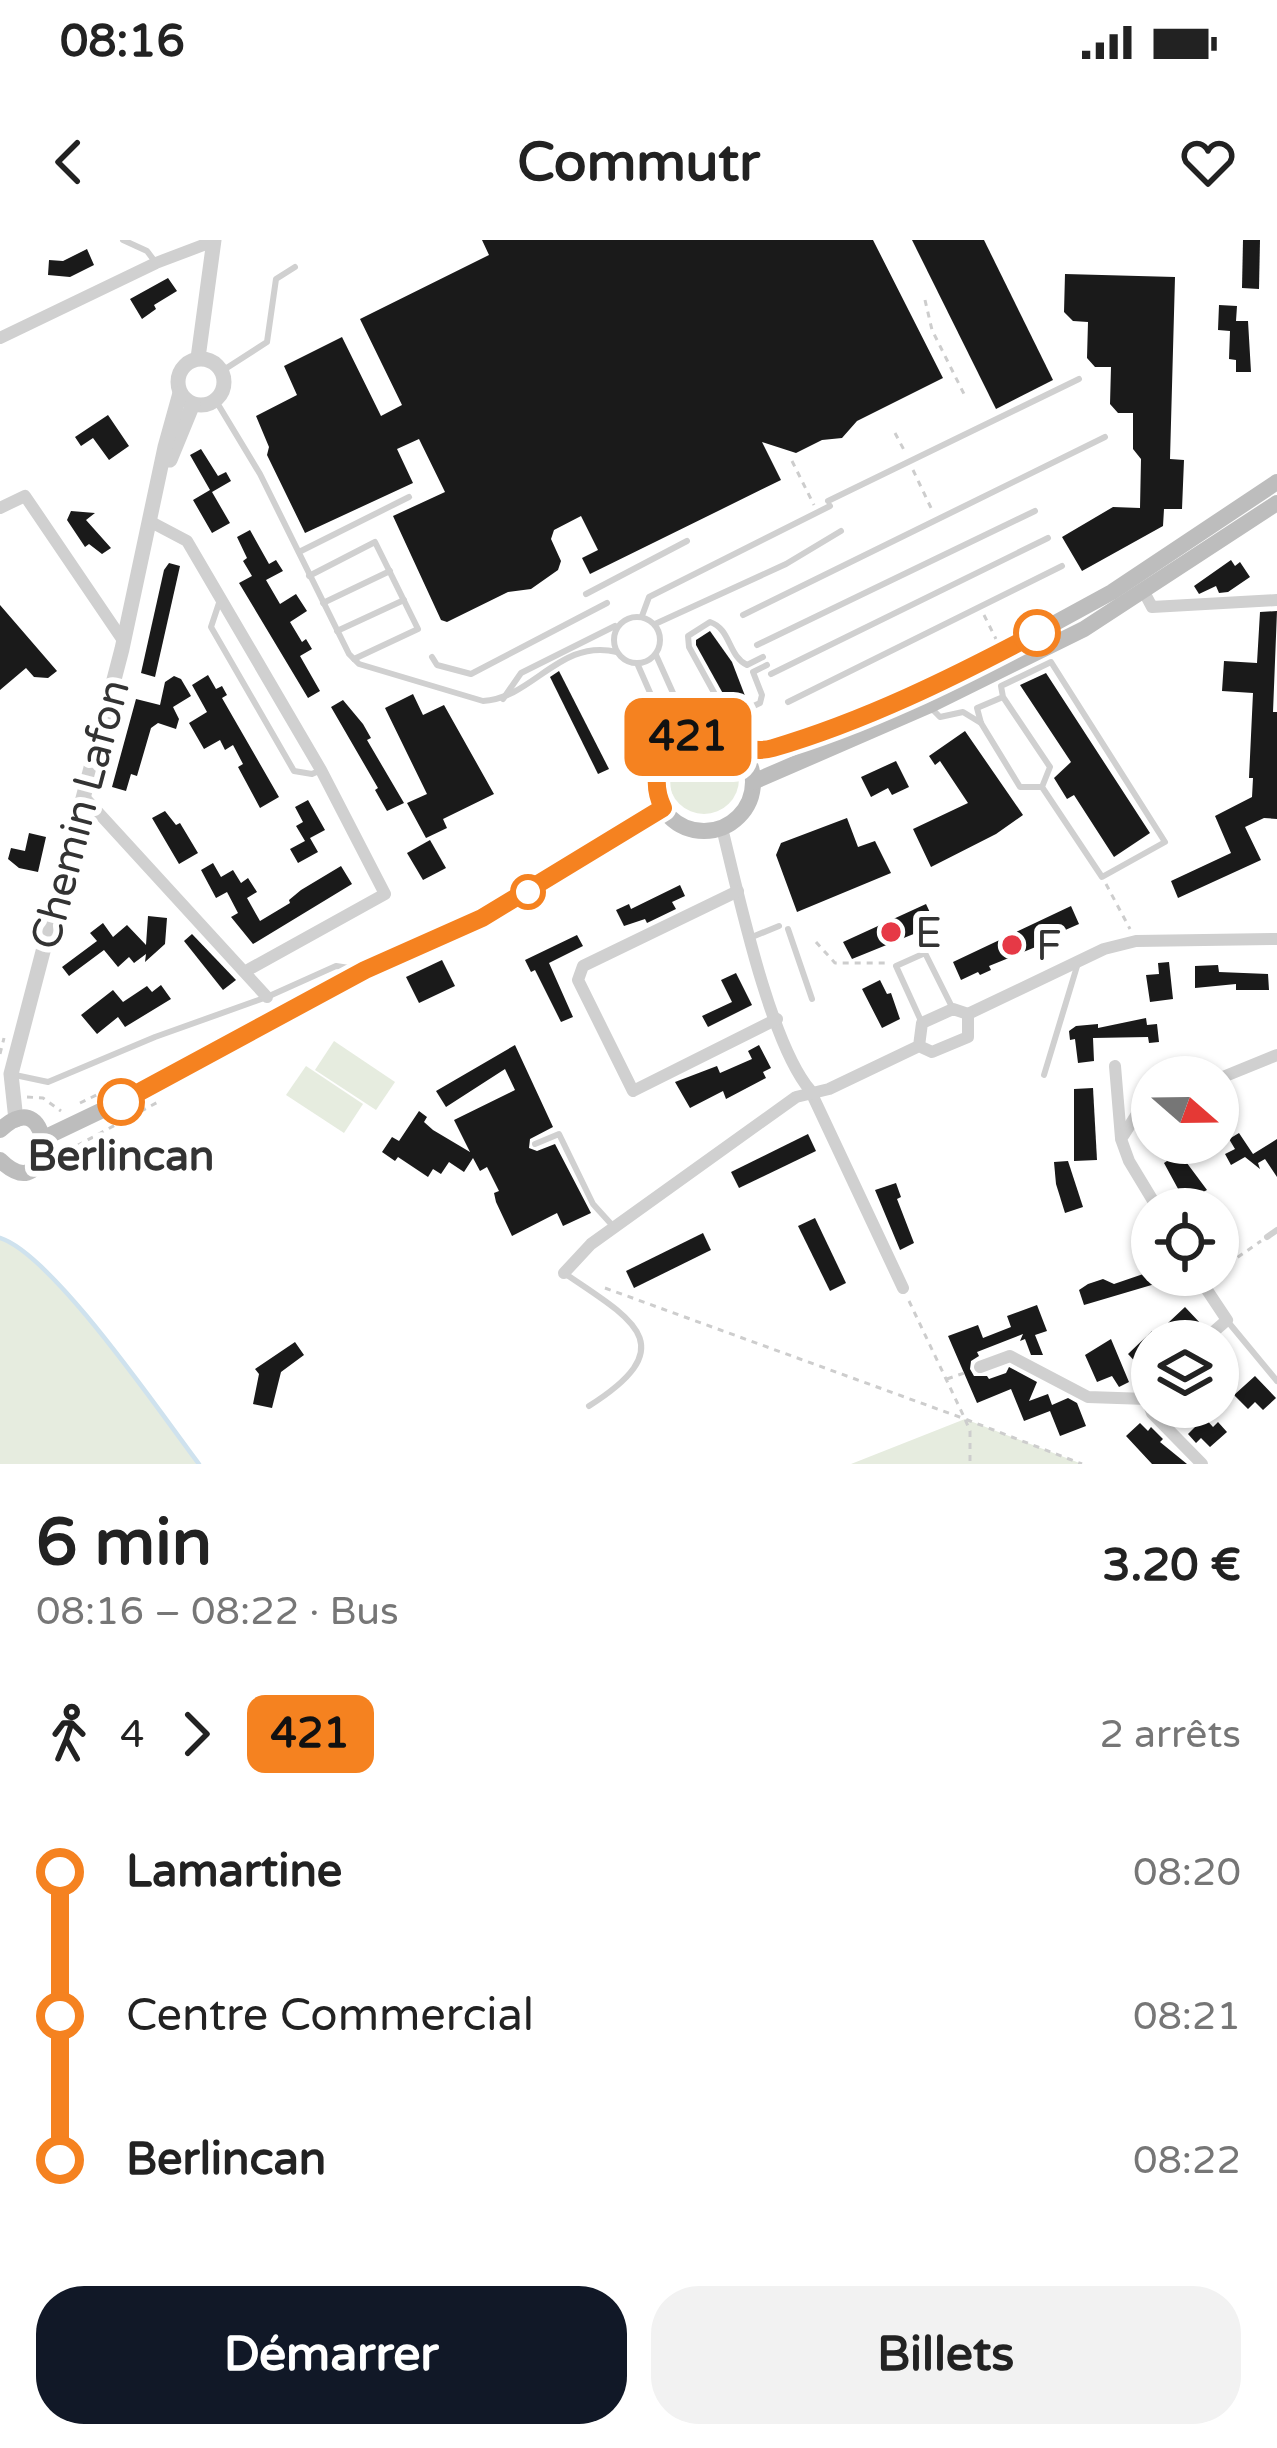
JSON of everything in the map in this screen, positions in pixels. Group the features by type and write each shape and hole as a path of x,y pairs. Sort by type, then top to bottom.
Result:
{"main road":[{"path":"741,750 753,782 746,808 722,828 695,831 671,819 663,808 656,776 673,745 703,734 718,735 741,750 766,750 869,716 1112,592 1277,482"},
{"path":"753,782 928,706 1084,629 1277,503"},
{"path":"44,1138 178,1074 365,970 482,918 663,808"},
{"path":"0,1161 16,1170 32,1167 44,1155 44,1138 30,1122 9,1117"}],"street":[{"path":"0,338 215,240 198,358 179,374 187,399 216,401 224,387 222,371 210,360 198,358"},
{"name":"Chemin Lafon","path":"9,1117 11,1074 124,642 165,446 187,399"},
{"path":"0,508 25,496 124,642"},
{"path":"152,515 188,542 321,770 385,894 246,971"},
{"path":"1144,592 1152,608 1277,600"},
{"path":"84,796 267,997"},
{"path":"722,828 794,1071 810,1090 903,1288"},
{"path":"738,891 583,966 578,980 633,1091 777,1019"},
{"path":"919,1046 922,1023 953,1009 968,1014 1080,958 1136,941 1277,939"},
{"path":"919,1046 932,1052 968,1036 968,1014"},
{"path":"564,1273 591,1244 796,1097 829,1089 919,1046"},
{"path":"1239,1070 1277,1054"},
{"path":"0,1058 11,1074"},
{"path":"1115,1066 1121,1139 1145,1188"},
{"path":"1121,1139 1131,1123"},
{"path":"1211,1296 1227,1320"},
{"path":"980,1367 1010,1356 1088,1397 1131,1396"},
{"path":"1167,1428 1202,1464"}],"lane":[{"path":"122,240 147,251 156,263"},
{"path":"222,371 267,342 277,279 295,267"},
{"path":"642,616 649,597 1079,379"},
{"path":"216,401 260,474 354,659 386,674 467,698 503,700 535,676 587,649 617,652 637,663 673,745"},
{"path":"743,615 1105,436"},
{"path":"298,553 409,497"},
{"path":"757,645 1035,511"},
{"path":"655,624 786,564 841,532"},
{"path":"771,674 1048,538"},
{"path":"586,594 686,541"},
{"path":"309,576 375,542 418,629 354,659"},
{"path":"788,702 1062,566"},
{"path":"323,603 390,571"},
{"path":"221,600 211,627 295,771 312,774 321,770"},
{"path":"337,632 404,600"},
{"path":"432,657 437,665 471,674 607,603"},
{"path":"503,700 521,673 642,616 655,624 661,638 656,654 682,713 703,734"},
{"path":"617,652 615,632 623,621"},
{"path":"710,622 721,626 739,662 765,661 753,672 762,694 760,703 728,718 688,636 710,622"},
{"path":"637,663 656,654"},
{"path":"1051,662 1165,842 1102,877 1042,787 1050,766 1003,697 1001,686 1051,662"},
{"path":"1003,697 977,708 981,723 1020,787 1042,787"},
{"path":"928,706 940,717 963,712 981,723"},
{"path":"752,937 783,927 812,999"},
{"path":"922,1023 896,966 925,953 953,1009"},
{"path":"1044,1075 1080,958"},
{"path":"11,1074 48,1082 336,966 365,970"},
{"path":"535,1144 560,1134 593,1204 614,1228"},
{"path":"1267,1237 1277,1230"},
{"path":"564,1273 624,1316 638,1330 641,1341 636,1369 626,1383 589,1406"},
{"path":"1239,1335 1277,1382"}],"path":[{"path":"926,300 932,330 966,398"},
{"path":"792,461 818,513"},
{"path":"1102,877 1136,941"},
{"path":"817,942 835,963 883,961 896,966"},
{"path":"9,1117 28,1096 43,1098 63,1112 70,1127"},
{"path":"1239,1256 1267,1237"},
{"path":"603,1288 1082,1464"},
{"path":"903,1288 970,1431 970,1464"},
{"path":"946,1379 980,1367"}],"shaded area":[{"path":"704,744 729,754 739,779 729,804 704,814 679,804 669,779 679,754"},
{"path":"334,1041 395,1082 376,1110 315,1070"},
{"path":"306,1066 363,1104 344,1133 286,1095"},
{"path":"0,1238 48,1273 76,1304 199,1464 0,1464"},
{"path":"965,1419 1082,1464 851,1464"}],"building":[{"path":"482,240 873,240 943,378 857,421 842,438 822,440 796,453 762,442 781,480 590,574 582,558 598,550 581,516 554,530 551,539 561,561 558,570 531,589 508,592 447,622 441,620 393,516 445,492 419,439 397,449 413,483 305,533 267,455 269,447 256,416 297,395 284,366 342,337 381,416 402,405 360,319 489,255"},
{"path":"912,240 984,240 1053,380 996,409"},
{"path":"1243,240 1260,240 1259,289 1242,288"},
{"path":"87,249 94,265 70,277 48,275 49,260 63,261"},
{"path":"1065,274 1175,277 1170,459 1184,460 1182,509 1164,509 1163,526 1082,571 1062,537 1113,507 1140,508 1141,459 1133,449 1133,413 1118,413 1110,404 1111,367 1095,367 1087,358 1088,322 1073,321 1064,312"},
{"path":"168,278 177,291 142,319 130,299"},
{"path":"1219,305 1237,306 1236,321 1248,321 1251,372 1236,372 1236,360 1229,359 1230,331 1218,330"},
{"path":"108,415 129,446 109,460 93,438 81,446 75,437"},
{"path":"201,449 218,476 226,472 231,481 212,492 230,523 212,533 193,500 210,490 190,455"},
{"path":"71,511 95,513 86,520 111,548 102,554 89,544 85,547 67,520"},
{"path":"250,530 269,564 276,560 283,571 266,580 280,604 296,594 307,611 290,622 312,649 300,656 320,691 308,698 239,583 252,576 237,537"},
{"path":"1231,560 1235,566 1240,562 1250,577 1228,592 1219,593 1216,586 1199,594 1194,586"},
{"path":"169,563 180,566 155,677 141,673"},
{"path":"0,605 57,671 48,678 34,677 26,668 0,690"},
{"path":"1277,611 1273,712 1277,712 1277,819 1264,818 1245,827 1261,860 1178,898 1171,881 1231,853 1215,816 1252,797 1253,693 1222,691 1224,661 1257,663 1260,612"},
{"path":"710,631 732,662 747,701 731,708 696,645"},
{"path":"559,671 609,769 598,774 550,677"},
{"path":"1046,673 1150,833 1114,857 1074,795 1067,799 1054,778 1071,762 1020,685"},
{"path":"208,675 216,689 222,686 227,695 222,698 279,797 260,808 238,767 243,764 233,745 225,750 220,740 204,749 189,723 207,712 192,685"},
{"path":"174,676 191,696 173,707 179,719 176,729 158,723 151,728 137,776 131,774 126,791 112,787 136,699 160,705 165,682"},
{"path":"413,694 423,715 444,705 494,794 443,819 447,828 426,838 407,803 427,794 385,708"},
{"path":"343,700 363,724 371,738 367,740 404,803 387,811 331,707"},
{"path":"965,731 1023,815 931,867 913,829 968,803 940,761 935,765 929,756"},
{"path":"896,761 909,787 892,795 888,788 871,797 861,777"},
{"path":"308,800 325,830 310,838 318,852 298,863 290,849 305,841 296,826 303,822 295,807"},
{"path":"165,811 176,825 180,823 198,853 179,864 152,818"},
{"path":"847,818 858,847 875,841 891,873 797,912 776,855 781,843"},
{"path":"29,833 46,837 38,872 19,868 8,859 11,848 25,851"},
{"path":"430,840 446,868 423,880 407,853"},
{"path":"213,863 221,877 233,870 241,883 248,878 257,892 247,898 260,921 341,866 352,884 253,944 231,917 238,913 227,892 216,898 201,870"},
{"path":"680,885 685,896 672,902 676,909 647,923 645,919 624,926 616,910 629,904 631,909"},
{"name":"E","path":"926,904 934,921 921,931 852,959 843,942"},
{"name":"F","path":"1071,906 1079,924 1063,931 1065,935 961,980 953,962"},
{"path":"148,916 167,918 165,944 145,962 146,954 134,963 129,957 118,967 104,950 69,976 62,967 97,941 90,933 103,923 113,937 127,925 146,945"},
{"path":"192,934 236,980 223,990 184,941"},
{"path":"577,935 583,946 549,963 573,1017 561,1022 535,970 531,972 525,960"},
{"path":"442,960 455,986 419,1003 406,977"},
{"path":"1169,962 1173,999 1150,1002 1146,975 1159,974 1158,963"},
{"path":"1218,965 1219,972 1268,974 1269,990 1236,990 1236,984 1195,988 1195,966"},
{"path":"736,973 752,1005 708,1027 702,1016 732,1002 721,980"},
{"path":"880,980 887,994 891,993 900,1019 882,1028 862,989"},
{"path":"161,985 171,999 125,1027 118,1017 97,1034 81,1015 113,990 123,1002 147,986 152,992"},
{"path":"1146,1018 1147,1025 1157,1024 1159,1042 1149,1043 1148,1037 1093,1038 1094,1061 1078,1063 1075,1039 1070,1040 1069,1031 1076,1026 1098,1024 1098,1028"},
{"path":"515,1045 553,1127 530,1139 529,1148 537,1151 555,1144 591,1213 563,1226 557,1213 512,1236 487,1167 480,1171 473,1158 464,1172 449,1162 441,1174 433,1169 428,1177 382,1152 392,1137 399,1141 419,1111 433,1130 470,1152 454,1120 515,1090 505,1069 446,1107 436,1091"},
{"path":"759,1045 771,1068 763,1072 766,1078 726,1099 723,1091 690,1108 675,1082 717,1066 720,1073 752,1059 748,1051"},
{"path":"1093,1088 1097,1160 1074,1161 1074,1089"},
{"path":"1239,1133 1253,1154 1277,1139 1277,1177 1265,1159 1258,1163 1260,1169 1245,1157 1239,1160"},
{"path":"808,1134 816,1151 739,1188 731,1172"},
{"path":"1068,1161 1083,1207 1065,1213 1054,1162"},
{"path":"1165,1164 1188,1164 1206,1188 1178,1188"},
{"path":"896,1183 901,1197 897,1199 914,1243 900,1250 875,1190"},
{"path":"815,1218 846,1283 830,1291 798,1226"},
{"path":"703,1233 711,1250 634,1288 626,1271"},
{"path":"1131,1278 1131,1291 1084,1305 1079,1290 1103,1279 1114,1284"},
{"path":"1037,1305 1047,1331 1035,1335 1043,1355 1031,1355 1025,1339 1020,1341 1023,1334 977,1352 970,1369 974,1376 989,1379 1006,1373 1009,1367 1037,1382 1029,1401 1048,1394 1052,1405 1068,1398 1077,1403 1086,1426 1060,1436 1050,1411 1024,1421 1011,1389 977,1403 948,1336 978,1325 983,1338 1011,1327 1007,1316"},
{"path":"1185,1307 1197,1320 1171,1320"},
{"path":"1111,1339 1129,1382 1119,1387 1112,1376 1097,1382 1085,1355"},
{"path":"295,1342 304,1355 281,1372 272,1408 253,1404 259,1374 255,1369"},
{"path":"1255,1376 1276,1398 1263,1410 1255,1402 1248,1409 1239,1400 1239,1390"},
{"path":"1135,1428 1152,1428 1163,1439 1160,1442 1187,1464 1152,1464 1126,1436"},
{"path":"1194,1428 1227,1432 1210,1447 1201,1438 1196,1443 1188,1434"}],"waterway":[{"path":"0,1238 48,1273 76,1304 199,1464"}],"bus line":[{"name":"421","path":"121,1102 365,970 482,918 584,860 663,808 656,788 659,764 681,740 718,735 741,750 766,750 869,716 1037,633"}],"place":[{"name":"E","path":"891,932"},
{"name":"F","path":"1012,945"},
{"name":"Berlincan","path":"121,1102"}]}
